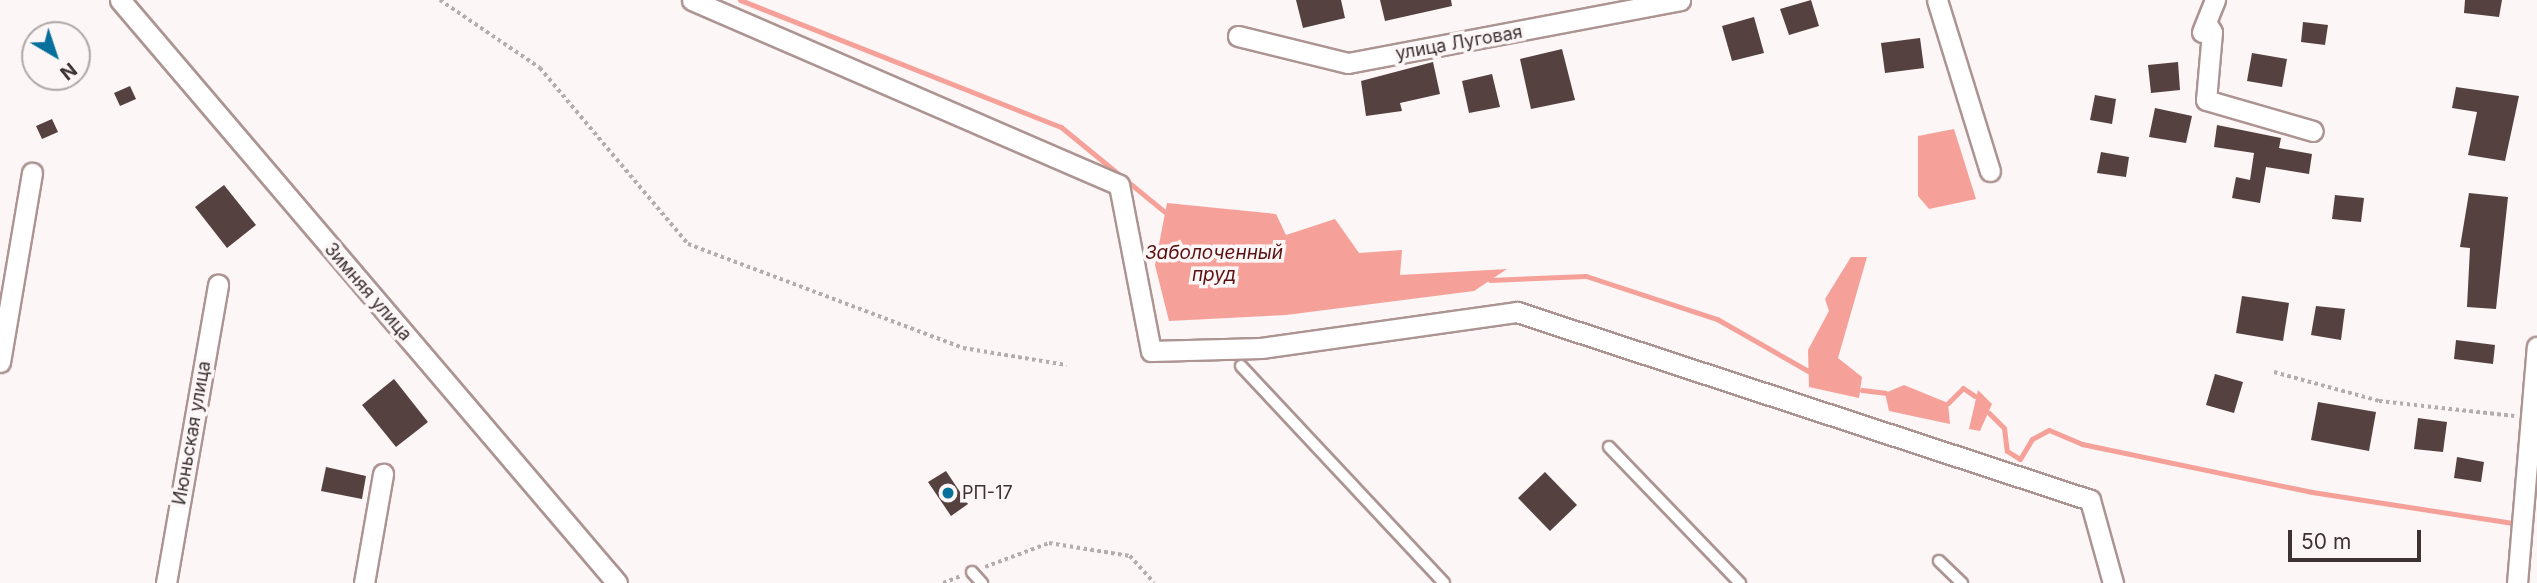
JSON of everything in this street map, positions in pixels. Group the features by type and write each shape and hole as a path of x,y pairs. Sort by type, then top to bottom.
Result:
{"street":[{"name":"Зимняя улица","path":"120,0 617,583"},
{"path":"692,0 1119,185 1151,351 1261,348 1517,312 2090,500 2113,583"},
{"name":"улица Луговая","path":"1238,36 1348,63 1681,0"},
{"path":"1937,0 1990,171"},
{"path":"2215,0 2205,28 2212,32 2206,100 2313,131"},
{"path":"0,362 32,173"},
{"name":"Июньская улица","path":"166,583 218,284"},
{"path":"2517,583 2537,347"},
{"path":"364,583 383,474"}],"lane":[{"path":"1241,366 1444,583"},
{"path":"1609,447 1740,583"},
{"path":"1939,561 1962,583"},
{"path":"972,572 982,583"}],"path":[{"path":"440,0 540,68 688,244 963,348 1067,365"},
{"path":"2274,372 2379,401 2530,418"},
{"path":"943,583 1049,543 1129,556 1154,583"}],"water":[{"path":"1954,129 1976,199 1929,209 1918,196 1918,136"},
{"name":"Заболоченный пруд","path":"1167,203 1276,214 1286,235 1335,219 1359,253 1402,250 1400,275 1507,269 1474,291 1286,315 1169,321 1155,265"},
{"path":"1851,257 1867,257 1838,358 1862,377 1859,398 1809,387 1808,350 1829,311 1825,299"},
{"path":"1904,385 1948,403 1950,424 1889,411 1885,393"},
{"path":"1978,390 1992,404 1980,431 1969,429"}],"building":[{"path":"1296,0 1341,0 1345,18 1303,28"},
{"path":"1380,0 1451,0 1452,6 1385,21"},
{"path":"1811,0 1819,26 1789,35 1780,9"},
{"path":"2465,0 2502,0 2499,17 2464,13"},
{"path":"1754,17 1764,53 1732,61 1722,26"},
{"path":"2303,22 2328,25 2325,45 2301,42"},
{"path":"1920,38 1924,68 1885,73 1881,43"},
{"path":"1562,49 1575,100 1531,109 1520,59"},
{"path":"2252,53 2287,59 2282,87 2247,81"},
{"path":"1433,62 1440,94 1400,103 1402,111 1366,116 1361,81"},
{"path":"2178,62 2180,90 2151,93 2148,65"},
{"path":"1492,74 1500,107 1469,113 1462,81"},
{"path":"130,86 136,99 120,106 114,93"},
{"path":"2456,87 2519,96 2505,161 2468,155 2477,112 2452,108"},
{"path":"2095,95 2116,99 2112,124 2090,120"},
{"path":"2155,108 2192,116 2186,143 2149,137"},
{"path":"52,119 58,132 42,139 36,126"},
{"path":"2217,125 2281,138 2279,148 2312,154 2309,174 2266,167 2260,203 2232,198 2236,177 2250,180 2254,153 2214,147"},
{"path":"2101,152 2129,157 2126,177 2097,173"},
{"path":"224,185 256,225 227,248 195,207"},
{"path":"2469,193 2508,197 2496,309 2467,307 2470,248 2460,247"},
{"path":"2335,195 2364,198 2361,222 2332,219"},
{"path":"2242,296 2289,303 2283,341 2236,333"},
{"path":"2316,306 2345,309 2341,340 2311,335"},
{"path":"2456,340 2495,345 2493,364 2454,359"},
{"path":"2215,374 2243,382 2234,413 2206,405"},
{"path":"394,379 428,422 396,447 362,405"},
{"path":"2318,402 2376,412 2369,451 2311,440"},
{"path":"2418,418 2447,422 2443,452 2414,449"},
{"path":"2457,457 2484,462 2481,482 2454,478"},
{"path":"326,467 366,476 362,499 321,491"},
{"name":"РП-17","path":"946,471 968,504 951,516 928,482"},
{"path":"1545,472 1577,505 1550,531 1518,498"}],"waterway":[{"path":"740,0 1061,127 1165,212"},
{"path":"1490,280 1586,276 1717,319 1808,371"},
{"path":"1948,403 1963,388 1975,396"},
{"path":"1862,390 1885,393"},
{"path":"1989,413 2004,428 2007,451 2020,459 2032,439 2049,430 2082,444 2312,492 2518,524"}],"place":[{"name":"РП-17","path":"948,493"}]}
